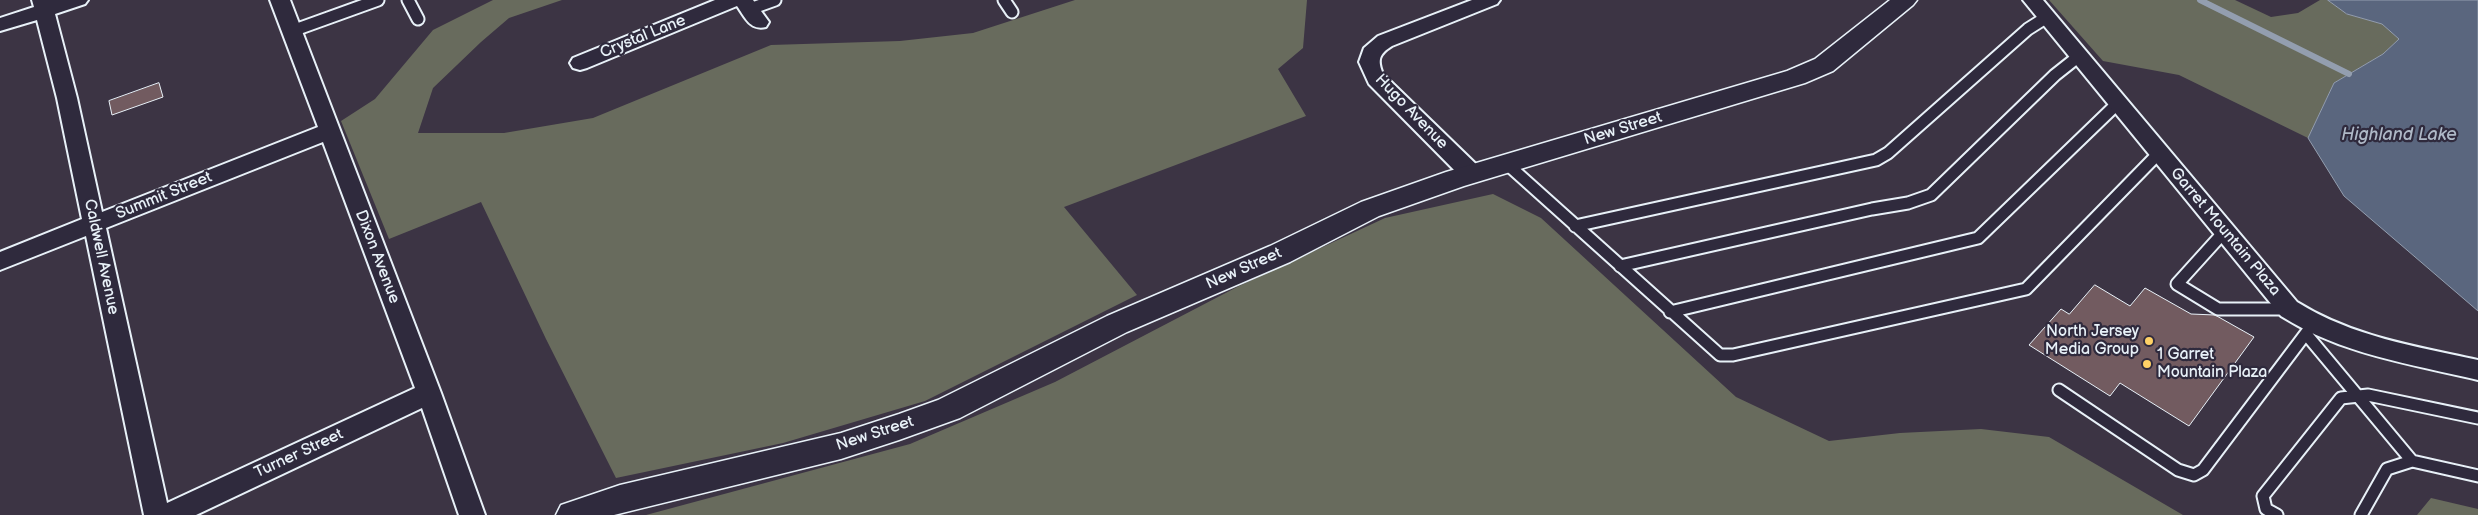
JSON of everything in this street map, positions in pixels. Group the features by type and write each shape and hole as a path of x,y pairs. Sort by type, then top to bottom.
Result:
{"street":[{"path":"0,25 43,5 78,0"},
{"name":"Dixon Avenue","path":"280,0 428,392 472,515"},
{"name":"Hugo Avenue","path":"1472,174 1376,79 1368,66 1368,60 1373,50 1385,41 1490,0"},
{"name":"Garret Mountain Plaza","path":"2033,0 2224,232 2289,309 2309,329 2478,370"},
{"name":"New Street","path":"572,515 620,499 841,446 949,409 1117,324 1280,254 1370,209 1472,174 1796,78 1824,65 1896,2"},
{"name":"Caldwell Avenue","path":"43,5 67,98 156,515"},
{"name":"Crystal Lane","path":"580,62 746,8"},
{"name":"Summit Street","path":"0,261 329,131"},
{"name":"Turner Street","path":"169,515 428,392"}],"lane":[{"path":"292,31 378,0"},
{"path":"408,0 418,19"},
{"path":"746,8 775,0"},
{"path":"1004,0 1012,12"},
{"path":"1575,226 1876,160 1888,153 2028,28 2047,17"},
{"path":"1620,266 1872,209 1908,203 1932,195 2055,75 2079,56"},
{"path":"1670,312 1978,238 2118,103"},
{"path":"1507,164 1670,312 1720,354 1733,355 2026,289 2159,153"},
{"path":"2224,232 2177,284 2218,308 2289,309"},
{"path":"2059,390 2178,470 2194,475 2203,470 2309,329 2357,396 2412,461"},
{"path":"2277,515 2266,509 2264,496 2341,398 2368,395 2478,418"},
{"path":"2360,515 2387,469 2412,461 2478,476"}],"green space":[{"path":"493,0 562,0 509,18 481,42 433,88 418,133 504,133 593,118 771,45 900,41 973,33 1075,0 1307,0 1303,48 1278,69 1306,116 1064,207 1137,295 925,401 783,443 616,478 546,339 481,202 389,239 341,121 375,99 433,30"},
{"path":"2049,0 2235,0 2271,17 2298,13 2320,0 2328,0 2347,14 2382,24 2399,39 2383,54 2334,83 2308,138 2179,75 2103,61"},
{"path":"1493,194 1541,218 1736,397 1829,441 1900,433 1981,429 2049,437 2183,515 646,515 910,444 1055,382 1239,286 1385,218"},
{"path":"2431,498 2478,509 2478,515 2417,515"}],"water":[{"name":"Highland Lake","path":"2328,0 2478,0 2478,311 2344,196 2308,138 2334,83 2383,54 2399,39 2382,24 2347,14"}],"building":[{"path":"159,83 163,97 112,115 109,101"},
{"name":"1 Garret Mountain Plaza","path":"2095,285 2130,306 2145,288 2191,314 2215,315 2254,337 2189,426 2120,383 2110,396 2029,345 2061,309 2069,314"}],"waterway":[{"path":"2200,0 2349,74"}],"place":[{"name":"North Jersey Media Group","path":"2149,341"},
{"name":"1 Garret Mountain Plaza","path":"2147,364"}]}
